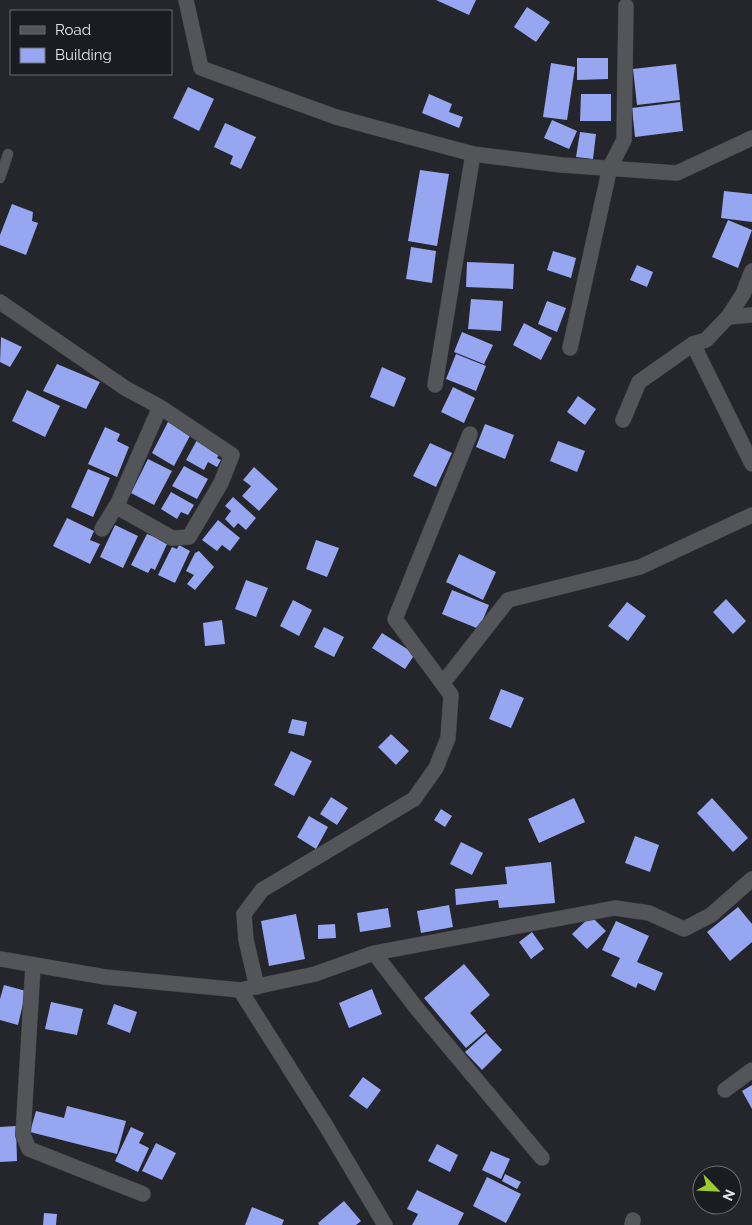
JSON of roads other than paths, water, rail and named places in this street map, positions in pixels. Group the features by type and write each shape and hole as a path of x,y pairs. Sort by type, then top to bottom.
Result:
{"street":[{"path":"186,0 201,68 336,117 472,154 562,165 677,173 752,138"},
{"path":"570,348 610,167 624,140 626,6"},
{"path":"435,385 472,154"},
{"path":"623,420 639,382 693,344 706,340 728,317 743,294 752,271"},
{"path":"0,302 125,388 160,407 232,455 221,483 189,537 172,538 119,508 118,503"},
{"path":"728,317 752,315"},
{"path":"693,344 752,464"},
{"path":"102,529 118,503 160,407"},
{"path":"258,987 246,940 244,914 262,890 414,799 436,768 448,738 451,717 451,695 395,619 470,434"},
{"path":"443,683 508,600 640,567 752,515"},
{"path":"0,959 105,977 240,990 315,974 374,954 615,908 648,913 684,930 711,915 752,879"},
{"path":"374,954 418,1010 542,1158"},
{"path":"33,966 23,1135 29,1149 144,1194"},
{"path":"240,990 326,1126 385,1225"},
{"path":"724,1090 752,1070"}],"lane":[{"path":"0,178 8,154"}]}
